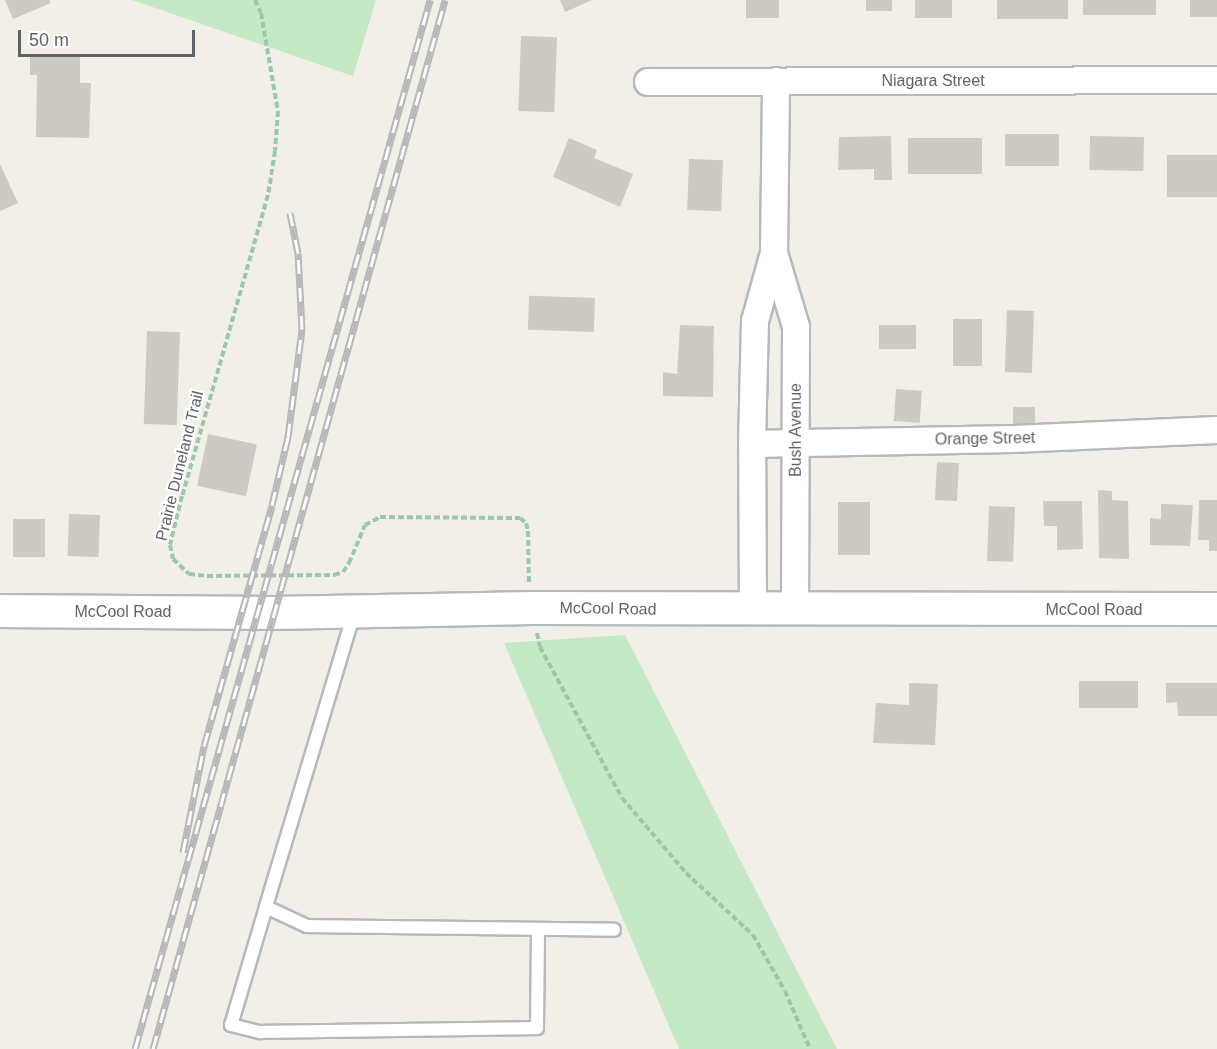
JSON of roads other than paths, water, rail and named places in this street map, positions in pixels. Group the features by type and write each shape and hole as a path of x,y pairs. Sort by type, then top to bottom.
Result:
{"street":[{"name":"Niagara Street","path":"648,82 1217,80"},
{"name":"Bush Avenue","path":"753,610 752,444 755,321 774,253 776,81"},
{"name":"Bush Avenue","path":"774,253 796,327 795,610"},
{"name":"Orange Street","path":"752,444 1012,439 1217,430"},
{"name":"McCool Road","path":"0,611 355,612 532,608 1217,609"}],"lane":[{"path":"355,612 231,1024 260,1032 537,1028 538,929"},
{"path":"266,907 307,926 614,930"}],"railway":[{"path":"135,1049 430,0"},
{"path":"153,1049 445,0"},
{"path":"183,852 204,746 272,505 288,437 302,329 298,253 290,213"}]}
